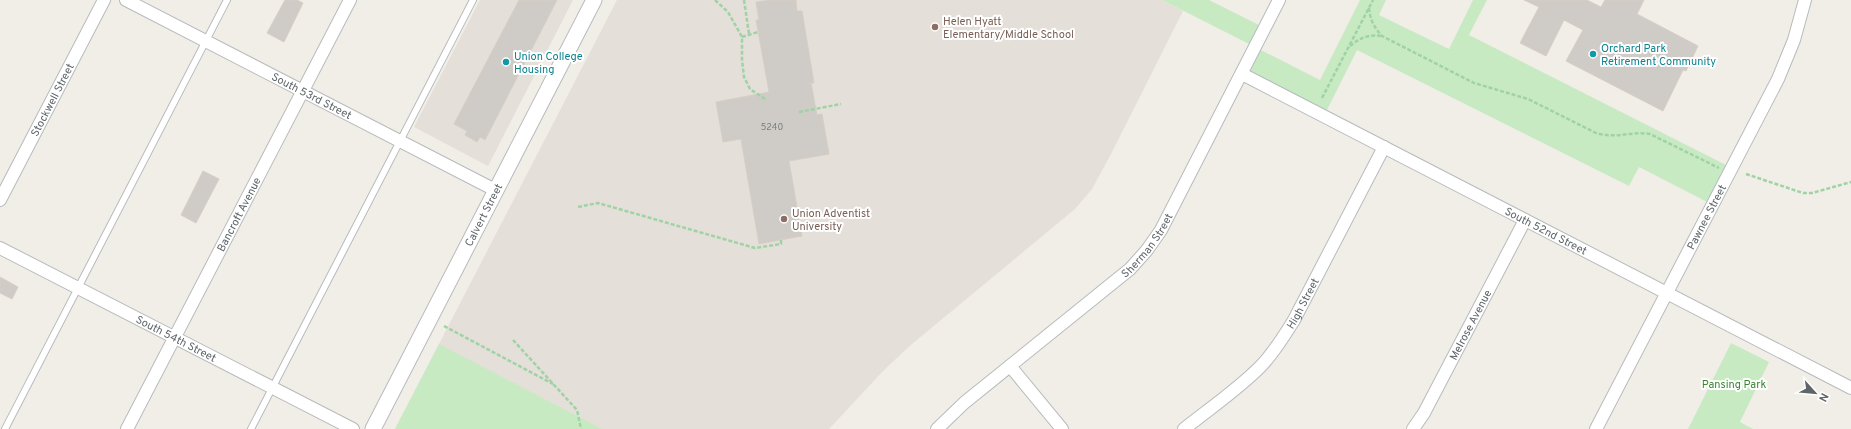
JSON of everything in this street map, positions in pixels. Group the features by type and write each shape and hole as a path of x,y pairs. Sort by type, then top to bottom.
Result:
{"street":[{"name":"Stockwell Street","path":"0,200 104,0"},
{"name":"South 53rd Street","path":"126,0 496,192"},
{"name":"Bancroft Avenue","path":"127,429 350,0"},
{"name":"Calvert Street","path":"373,429 594,0"},
{"name":"Sherman Street","path":"937,429 964,403 1130,269 1147,250 1161,230 1279,0"},
{"name":"Pawnee Street","path":"1596,429 1781,72 1794,40 1805,0"},
{"name":"South 52nd Street","path":"1242,74 1851,388"},
{"name":"High Street","path":"1184,429 1249,376 1260,366 1277,346 1294,320 1384,148"},
{"name":"Melrose Avenue","path":"1414,429 1424,413 1525,220"},
{"name":"South 54th Street","path":"0,248 353,429"},
{"path":"1010,366 1062,429"}],"lane":[{"path":"6,429 77,288 227,0"},
{"path":"251,429 473,0"}],"path":[{"path":"715,0 728,12 742,37 744,77 750,89 766,98"},
{"path":"744,0 749,34"},
{"path":"1322,98 1373,0"},
{"path":"1369,8 1370,18 1374,28 1382,36 1474,83 1528,99 1607,137 1641,133 1650,134 1718,167 1730,171"},
{"path":"742,37 758,32"},
{"path":"1348,47 1360,38 1371,35 1382,36"},
{"path":"799,112 841,104"},
{"path":"1746,174 1803,193 1812,193 1851,182"},
{"path":"578,207 598,203 755,248 781,244 781,240"},
{"path":"444,326 553,384"},
{"path":"513,340 577,410 581,429"}],"shaded area":[{"path":"480,0 573,0 488,166 414,127"},
{"name":"Union Adventist University","path":"617,0 1162,0 1183,11 1092,189 1075,209 912,344 884,370 829,429 395,429"}],"green space":[{"path":"1162,0 1209,0 1265,28 1255,47"},
{"path":"1360,0 1386,0 1379,15 1449,49 1473,0 1487,0 1469,35 1732,168 1713,205 1639,167 1629,186 1357,50 1324,116 1242,74 1255,47 1320,80"},
{"name":"Pansing Park","path":"1731,343 1769,362 1740,422 1753,429 1688,429"},
{"path":"439,344 602,429 395,429"}],"building":[{"path":"285,0 297,0 303,3 284,42 267,33"},
{"name":"Union College Housing","path":"519,0 557,0 485,140 480,137 477,142 465,135 467,131 454,124"},
{"path":"770,0 796,0 797,11 802,11 814,83 811,83 817,115 822,114 829,154 789,161 802,236 759,244 741,139 723,142 716,102 769,92 756,20 759,20 756,2"},
{"name":"Orchard Park Retirement Community","path":"1524,0 1587,0 1601,7 1605,0 1644,0 1637,14 1698,46 1686,71 1683,70 1663,111 1566,61 1583,30 1564,20 1546,56 1520,43 1539,7"},
{"path":"203,171 219,179 196,223 181,215"},
{"path":"0,277 18,287 12,299 0,293"}],"place":[{"name":"Helen Hyatt Elementary/Middle School","path":"935,27"},
{"name":"Orchard Park Retirement Community","path":"1593,54"},
{"name":"Union College Housing","path":"506,62"},
{"name":"Union Adventist University","path":"784,219"}]}
